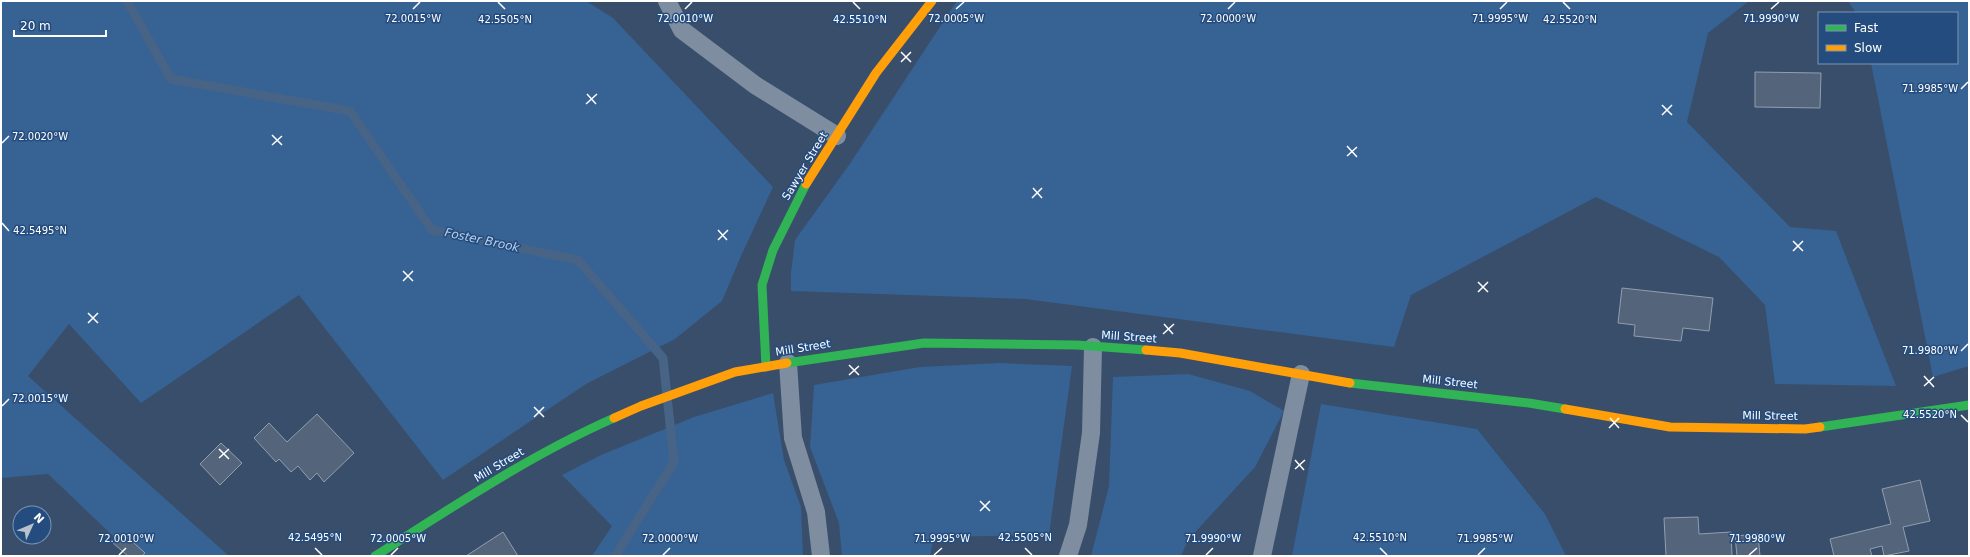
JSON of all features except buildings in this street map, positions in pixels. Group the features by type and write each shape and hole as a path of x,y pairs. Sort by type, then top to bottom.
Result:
{"street":[{"name":"Sawyer Street","path":"766,367 762,285 773,250 799,196 876,74 932,1"},
{"name":"Mill Street","path":"375,556 511,470 578,434 641,406 735,372 924,343 1093,346 1180,353 1348,383 1529,403 1670,427 1804,429 1969,405"}],"lane":[{"path":"668,1 682,30 755,85 837,136"},
{"path":"1068,556 1078,525 1091,433 1093,346"},
{"path":"788,363 793,438 816,512 821,556"},
{"path":"1262,556 1301,374"}],"shaded area":[{"path":"1,1 586,1 613,18 773,187 722,301 675,339 586,384 443,480 299,295 141,403 69,324 28,376 229,556 134,556 48,474 1,478"},
{"path":"957,1 1749,1 1708,33 1687,122 1790,227 1836,231 1896,386 1775,384 1765,305 1719,257 1596,197 1411,295 1394,347 1025,299 791,291 791,273 795,240 849,165"},
{"path":"1848,1 1969,1 1969,366 1933,377 1871,64 1958,64 1958,12 1855,12"},
{"path":"999,363 1072,366 1049,535 934,537 930,556 842,556 839,523 810,447 814,385 920,367"},
{"path":"1188,374 1250,391 1284,411 1255,467 1188,540 1181,556 1091,556 1109,486 1113,377"},
{"path":"773,393 784,460 801,507 803,556 592,556 612,526 562,475 601,455 694,417"},
{"path":"1321,404 1477,429 1545,514 1566,556 1292,556"}],"waterway":[{"name":"Foster Brook","path":"127,1 171,79 350,111 432,230 578,260 663,358 674,462 615,556"}],"traffic: fast":[{"path":"766,367 762,285 773,250 806,184"},
{"path":"787,363 924,343 1077,345 1146,350"},
{"path":"1350,383 1529,403 1565,409"},
{"path":"1820,427 1969,405"},
{"path":"375,556 492,482 552,448 614,418"}],"traffic: slow":[{"path":"806,184 876,73 932,1"},
{"path":"1146,350 1180,353 1350,383"},
{"path":"614,418 641,406 735,372 787,363"},
{"path":"1565,409 1670,427 1805,429 1820,427"}]}
